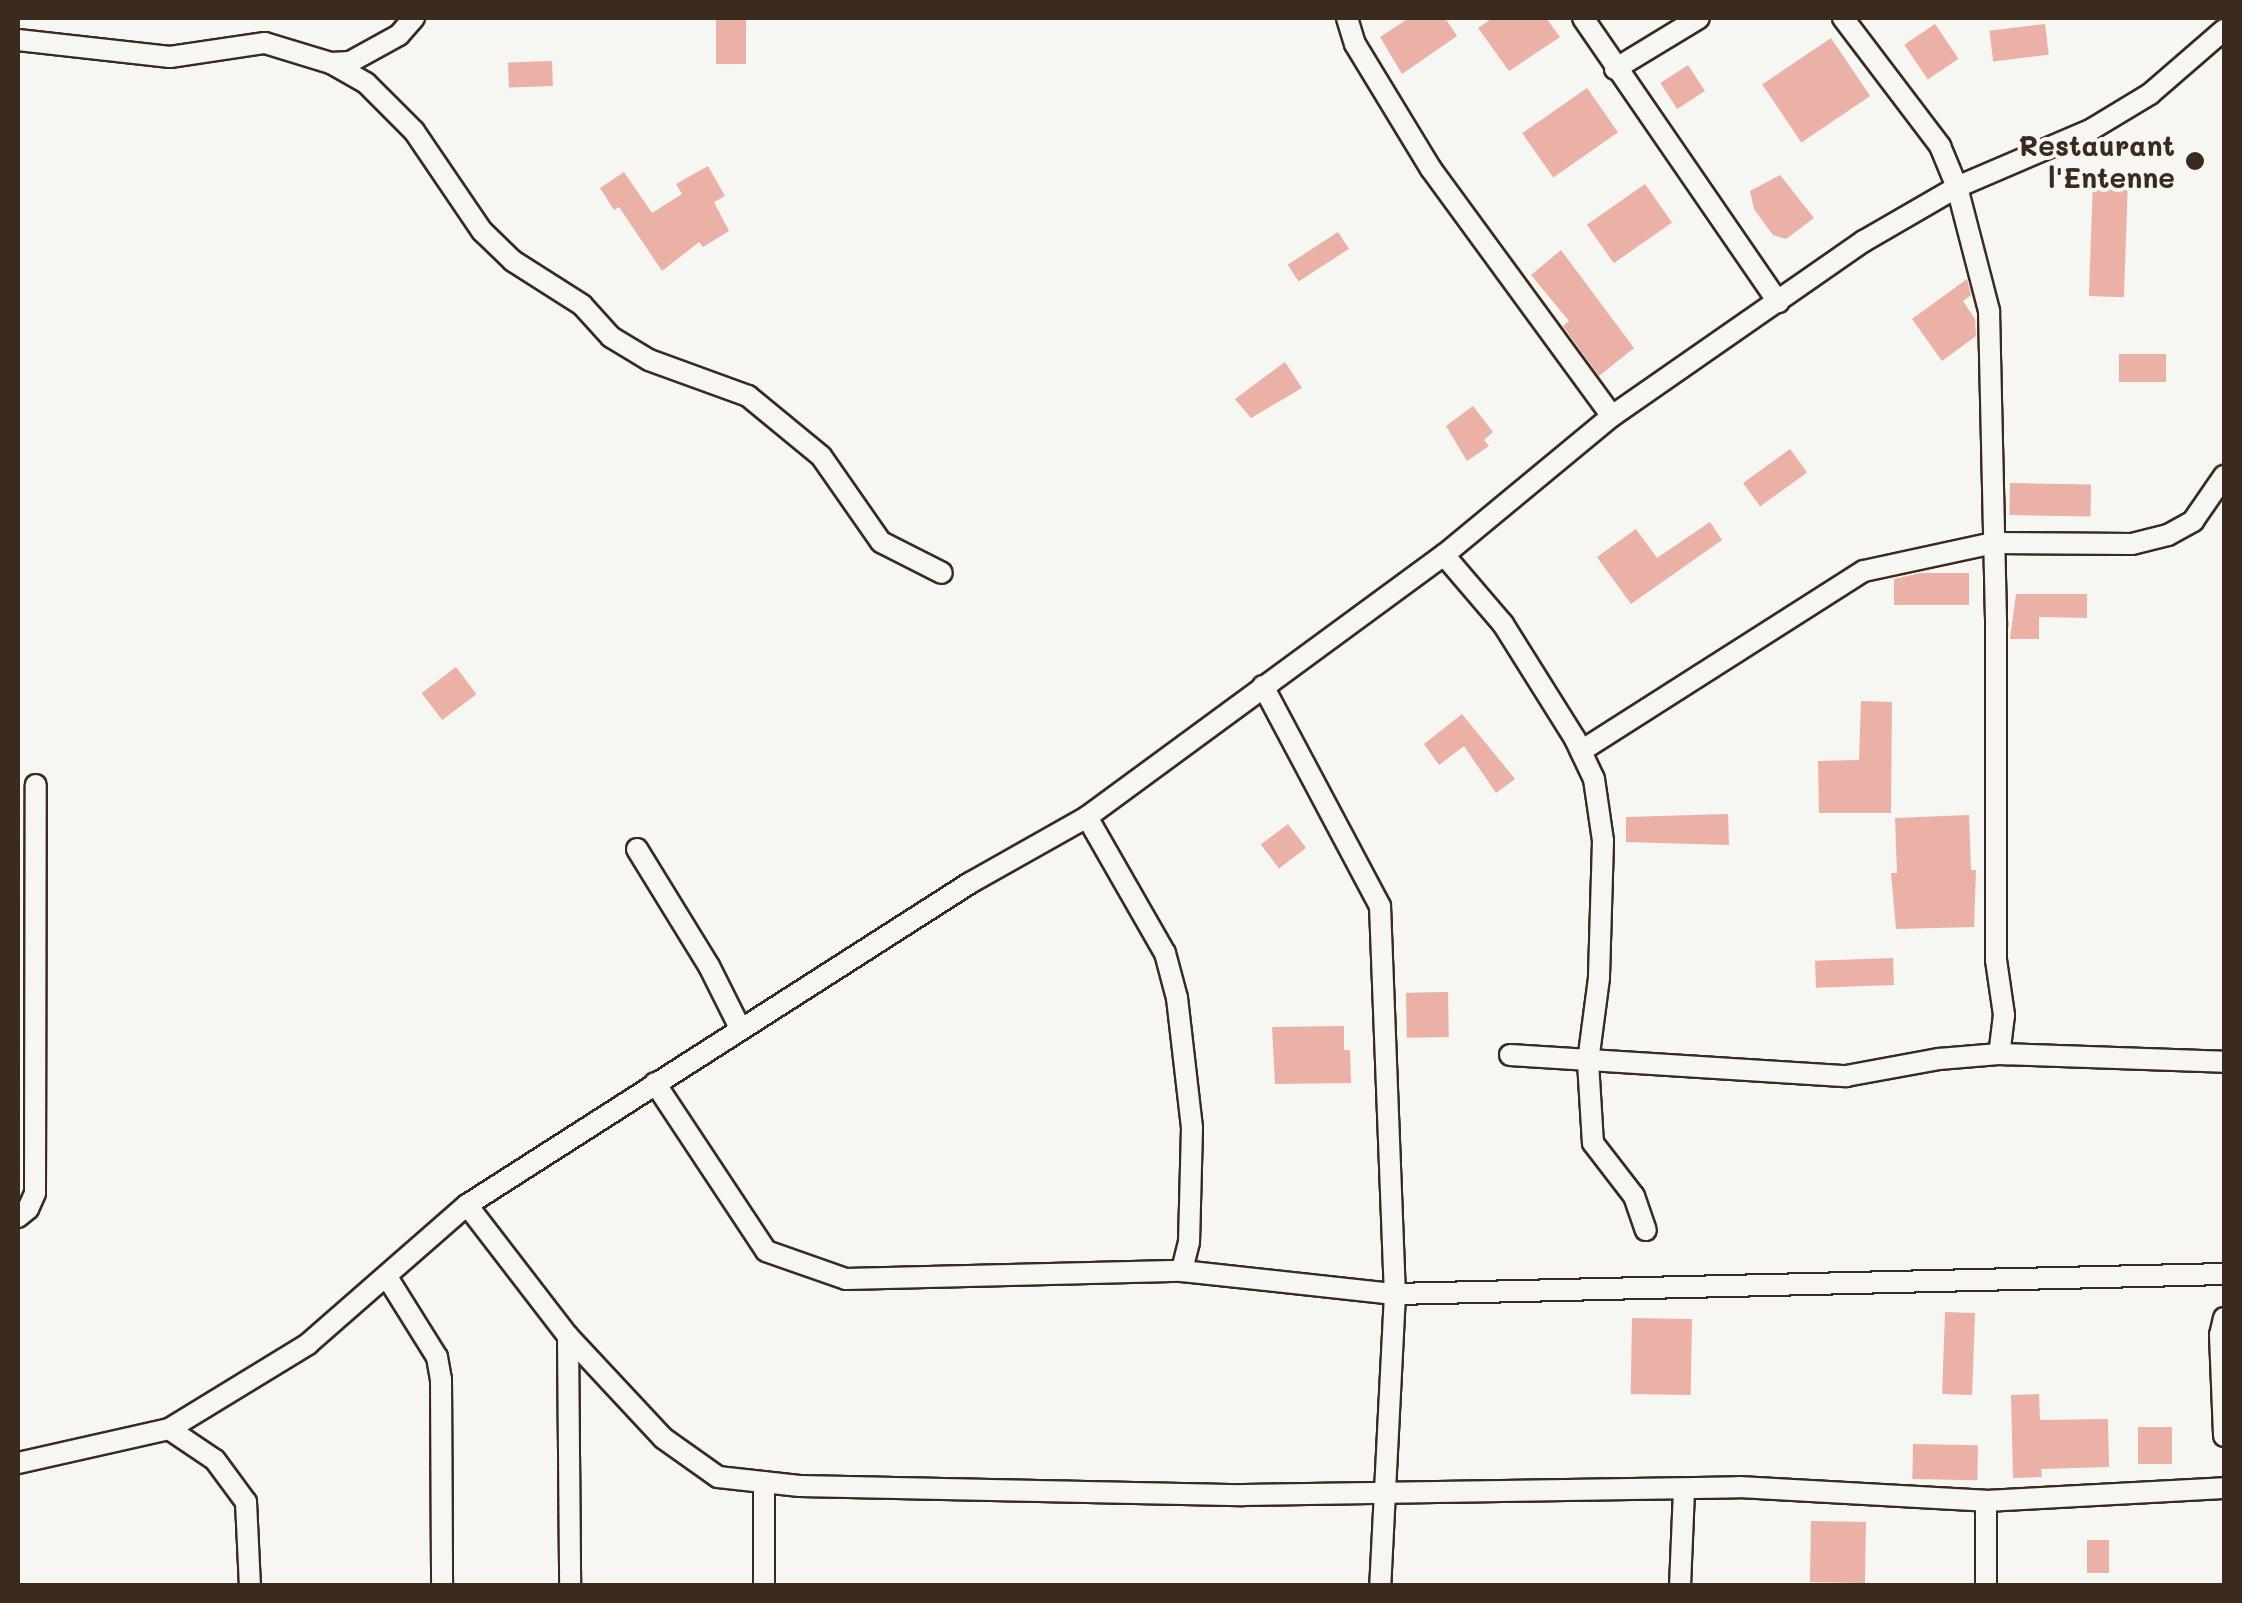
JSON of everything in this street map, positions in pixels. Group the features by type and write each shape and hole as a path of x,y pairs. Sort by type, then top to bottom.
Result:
{"street":[{"path":"332,62 370,54 398,36 414,18"},
{"path":"1347,18 1355,44 1431,169 1612,416"},
{"path":"1583,18 1778,302"},
{"path":"1615,69 1699,18"},
{"path":"1843,18 1940,146 1957,188 1989,311 1996,960 2004,1015 1999,1054"},
{"path":"18,1463 170,1428 308,1344 467,1205 970,883 1087,818 1444,555 1612,416 1864,241 1957,188 2092,129 2150,94 2224,30"},
{"path":"18,40 170,57 265,43 332,62 366,83 414,131 482,231 512,261 582,305 611,337 648,360 748,396 821,456 881,542 908,560 942,572"},
{"path":"1581,751 1864,571 1994,543 2118,545 2168,534 2193,521 2224,476"},
{"path":"1444,555 1503,624 1594,778 1603,841 1599,978 1588,1062 1595,1151 1634,1196 1646,1230"},
{"path":"1263,686 1380,906 1395,1294 1380,1586"},
{"path":"18,1217 28,1209 36,1192 36,785"},
{"path":"1087,818 1166,953 1178,998 1192,1128 1189,1242 1182,1270"},
{"path":"637,849 710,966 740,1028"},
{"path":"1510,1054 1846,1076 1938,1059 1999,1054 2224,1062"},
{"path":"654,1083 766,1252 846,1279 1182,1270 1395,1294 2224,1274"},
{"path":"467,1205 568,1336 662,1438 718,1476 764,1482 1224,1494 1684,1491 1739,1487 1986,1501 2224,1488"},
{"path":"387,1277 437,1357 441,1379 442,1586"},
{"path":"2224,1318 2220,1335 2224,1436"},
{"path":"568,1336 570,1586"},
{"path":"170,1428 215,1460 246,1502 250,1586"},
{"path":"764,1482 764,1586"},
{"path":"1680,1586 1684,1491"},
{"path":"1986,1501 1986,1586"}],"building":[{"path":"716,18 746,18 746,64 716,64"},
{"path":"1409,18 1445,18 1457,36 1402,74 1380,37"},
{"path":"1493,18 1546,18 1560,37 1509,71 1478,28"},
{"path":"1935,24 1958,59 1928,80 1904,45"},
{"path":"2045,24 2049,55 1993,62 1989,31"},
{"path":"1831,38 1870,96 1801,142 1762,84"},
{"path":"552,61 553,86 509,88 508,63"},
{"path":"1688,65 1705,91 1677,109 1660,83"},
{"path":"1587,88 1618,132 1553,178 1522,133"},
{"path":"708,166 725,196 714,202 729,231 703,247 699,242 662,271 619,207 614,210 600,188 624,172 652,213 682,194 676,184"},
{"path":"1780,175 1814,218 1786,239 1773,235 1754,209 1750,191"},
{"path":"2093,179 2128,180 2124,297 2089,296"},
{"path":"1645,184 1672,223 1614,263 1587,225"},
{"path":"1338,232 1349,249 1299,281 1288,265"},
{"path":"1561,250 1634,348 1599,376 1563,326 1569,321 1531,275"},
{"path":"1967,279 1971,295 1963,301 1975,319 1976,336 1942,361 1912,319"},
{"path":"2119,354 2166,354 2166,382 2119,382"},
{"path":"1285,362 1302,388 1251,418 1235,399"},
{"path":"1473,406 1493,432 1484,440 1489,446 1467,461 1446,426"},
{"path":"1790,449 1807,472 1760,507 1743,483"},
{"path":"2010,483 2091,484 2090,516 2009,515"},
{"path":"1710,522 1722,540 1631,604 1597,557 1636,529 1657,558"},
{"path":"1921,573 1969,573 1969,605 1894,605 1894,579"},
{"path":"2016,594 2087,594 2087,618 2039,617 2039,639 2010,639"},
{"path":"456,667 476,694 442,720 422,693"},
{"path":"1861,701 1892,702 1891,813 1819,813 1818,761 1859,760"},
{"path":"1462,714 1515,779 1496,793 1464,746 1439,765 1424,744"},
{"path":"1728,814 1729,845 1626,842 1626,817"},
{"path":"1969,815 1971,870 1976,870 1974,927 1896,929 1891,873 1897,873 1895,818"},
{"path":"1288,824 1306,848 1279,868 1261,844"},
{"path":"1893,958 1894,985 1816,988 1815,961"},
{"path":"1448,992 1449,1037 1407,1038 1406,993"},
{"path":"1344,1026 1344,1050 1350,1050 1351,1083 1275,1084 1272,1027"},
{"path":"1945,1312 1975,1313 1972,1395 1942,1394"},
{"path":"1632,1318 1692,1319 1691,1395 1631,1394"},
{"path":"2039,1394 2040,1420 2108,1419 2109,1467 2041,1469 2042,1477 2013,1478 2011,1395"},
{"path":"2138,1427 2172,1427 2172,1464 2138,1464"},
{"path":"1913,1444 1978,1445 1977,1480 1912,1479"},
{"path":"1811,1521 1866,1522 1865,1583 1810,1582"},
{"path":"2087,1540 2109,1540 2109,1573 2087,1573"}],"place":[{"name":"Restaurant l'Entenne","path":"2195,161"}]}
